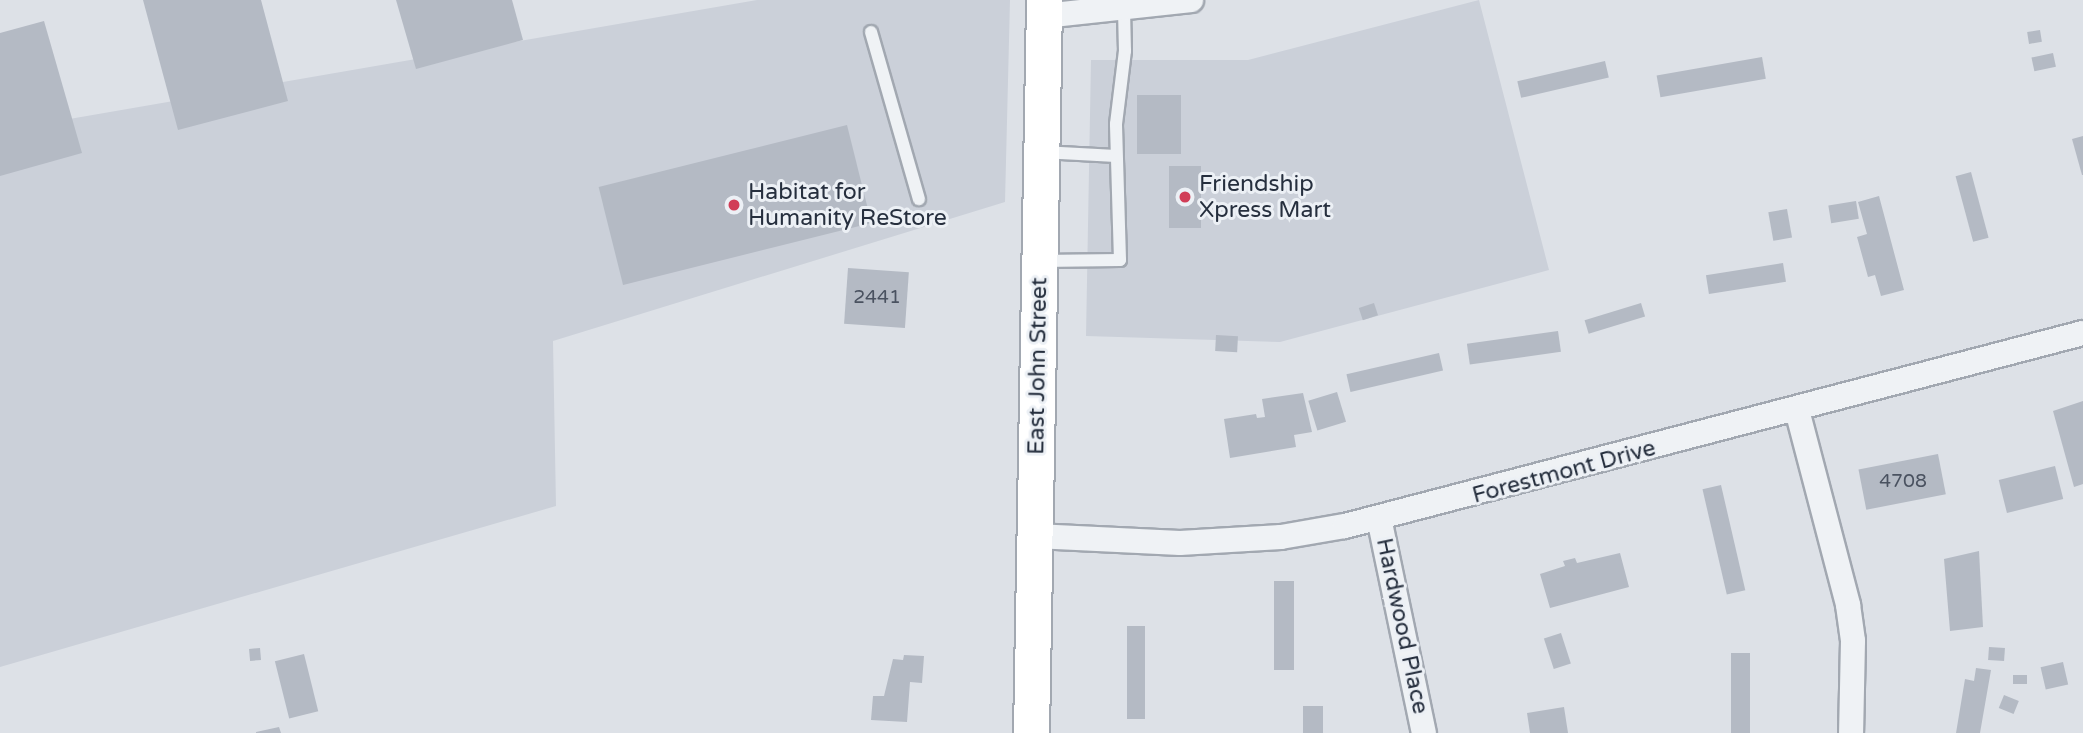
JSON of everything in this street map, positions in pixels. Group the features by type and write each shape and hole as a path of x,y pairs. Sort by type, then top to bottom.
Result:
{"main road":[{"name":"East John Street","path":"1031,733 1044,8"}],"street":[{"path":"1044,8 1124,9 1188,0"},
{"name":"Forestmont Drive","path":"1035,537 1180,543 1281,537 1379,518 2083,333"},
{"path":"1797,410 1848,605 1853,641 1851,733"},
{"name":"Hardwood Place","path":"1379,518 1424,733"}],"lane":[{"path":"1040,261 1121,260 1116,156 1124,9"},
{"path":"871,32 919,199"},
{"path":"1041,152 1116,156"}],"shaded area":[{"path":"757,0 1010,0 1005,202 553,341 556,506 0,667 0,131"},
{"path":"1479,0 1549,270 1280,342 1086,336 1091,60 1248,60"}],"building":[{"path":"143,0 261,0 288,101 178,130"},
{"path":"396,0 512,0 523,40 416,69"},
{"path":"44,21 82,153 0,176 0,33"},
{"path":"2040,30 2042,42 2029,44 2027,32"},
{"path":"2053,53 2056,67 2034,71 2031,58"},
{"path":"1762,57 1766,79 1660,97 1657,76"},
{"path":"1605,61 1609,78 1521,98 1517,81"},
{"path":"1137,95 1181,95 1181,154 1137,154"},
{"name":"Habitat for Humanity ReStore","path":"847,125 871,223 623,285 599,187"},
{"path":"2083,136 2083,175 2082,175 2072,139"},
{"name":"Friendship Xpress Mart","path":"1169,166 1201,166 1201,228 1169,228"},
{"path":"1971,172 1989,238 1973,242 1956,176"},
{"path":"1879,196 1904,290 1881,296 1875,275 1868,277 1857,237 1867,234 1858,202"},
{"path":"1856,201 1859,219 1831,223 1828,205"},
{"path":"1787,209 1792,238 1773,241 1768,212"},
{"path":"1783,263 1786,282 1709,294 1706,275"},
{"path":"848,268 909,272 905,328 844,324"},
{"path":"1374,303 1378,315 1363,320 1359,308"},
{"path":"1641,303 1645,316 1589,334 1585,320"},
{"path":"1558,331 1561,352 1470,365 1467,344"},
{"path":"1216,335 1238,336 1237,352 1215,351"},
{"path":"1439,353 1443,371 1350,392 1346,374"},
{"path":"1337,392 1346,422 1317,430 1308,401"},
{"path":"1303,393 1312,432 1294,435 1296,447 1230,458 1224,419 1256,414 1257,418 1265,417 1262,399"},
{"path":"2083,401 2083,484 2074,487 2053,411"},
{"path":"1938,454 1946,494 1866,510 1858,469"},
{"path":"2055,466 2063,499 2007,513 1999,480"},
{"path":"1721,485 1745,590 1727,595 1702,489"},
{"path":"1979,551 1983,627 1950,631 1944,559"},
{"path":"1620,553 1629,587 1550,608 1540,574 1565,566 1563,561 1575,558 1577,563"},
{"path":"1274,581 1294,581 1294,670 1274,670"},
{"path":"1127,626 1145,626 1145,719 1127,719"},
{"path":"1561,633 1571,663 1554,669 1544,639"},
{"path":"1989,647 2005,648 2004,661 1988,660"},
{"path":"260,648 261,660 250,661 249,649"},
{"path":"1731,653 1750,653 1750,733 1731,733"},
{"path":"304,654 318,711 289,719 275,661"},
{"path":"904,655 924,656 922,683 910,682 907,722 871,720 873,696 884,696 893,659 903,660"},
{"path":"2063,662 2068,684 2046,690 2041,667"},
{"path":"1976,668 1991,670 1980,733 1956,733 1965,679 1974,681"},
{"path":"2013,675 2027,675 2027,684 2013,684"},
{"path":"2004,695 2019,701 2014,714 1999,708"},
{"path":"1303,706 1323,706 1323,733 1303,733"},
{"path":"1564,707 1568,733 1530,733 1527,713"},
{"path":"279,727 281,733 256,733 256,732"}],"place":[{"name":"Friendship Xpress Mart","path":"1185,197"},
{"name":"Habitat for Humanity ReStore","path":"734,205"}]}
